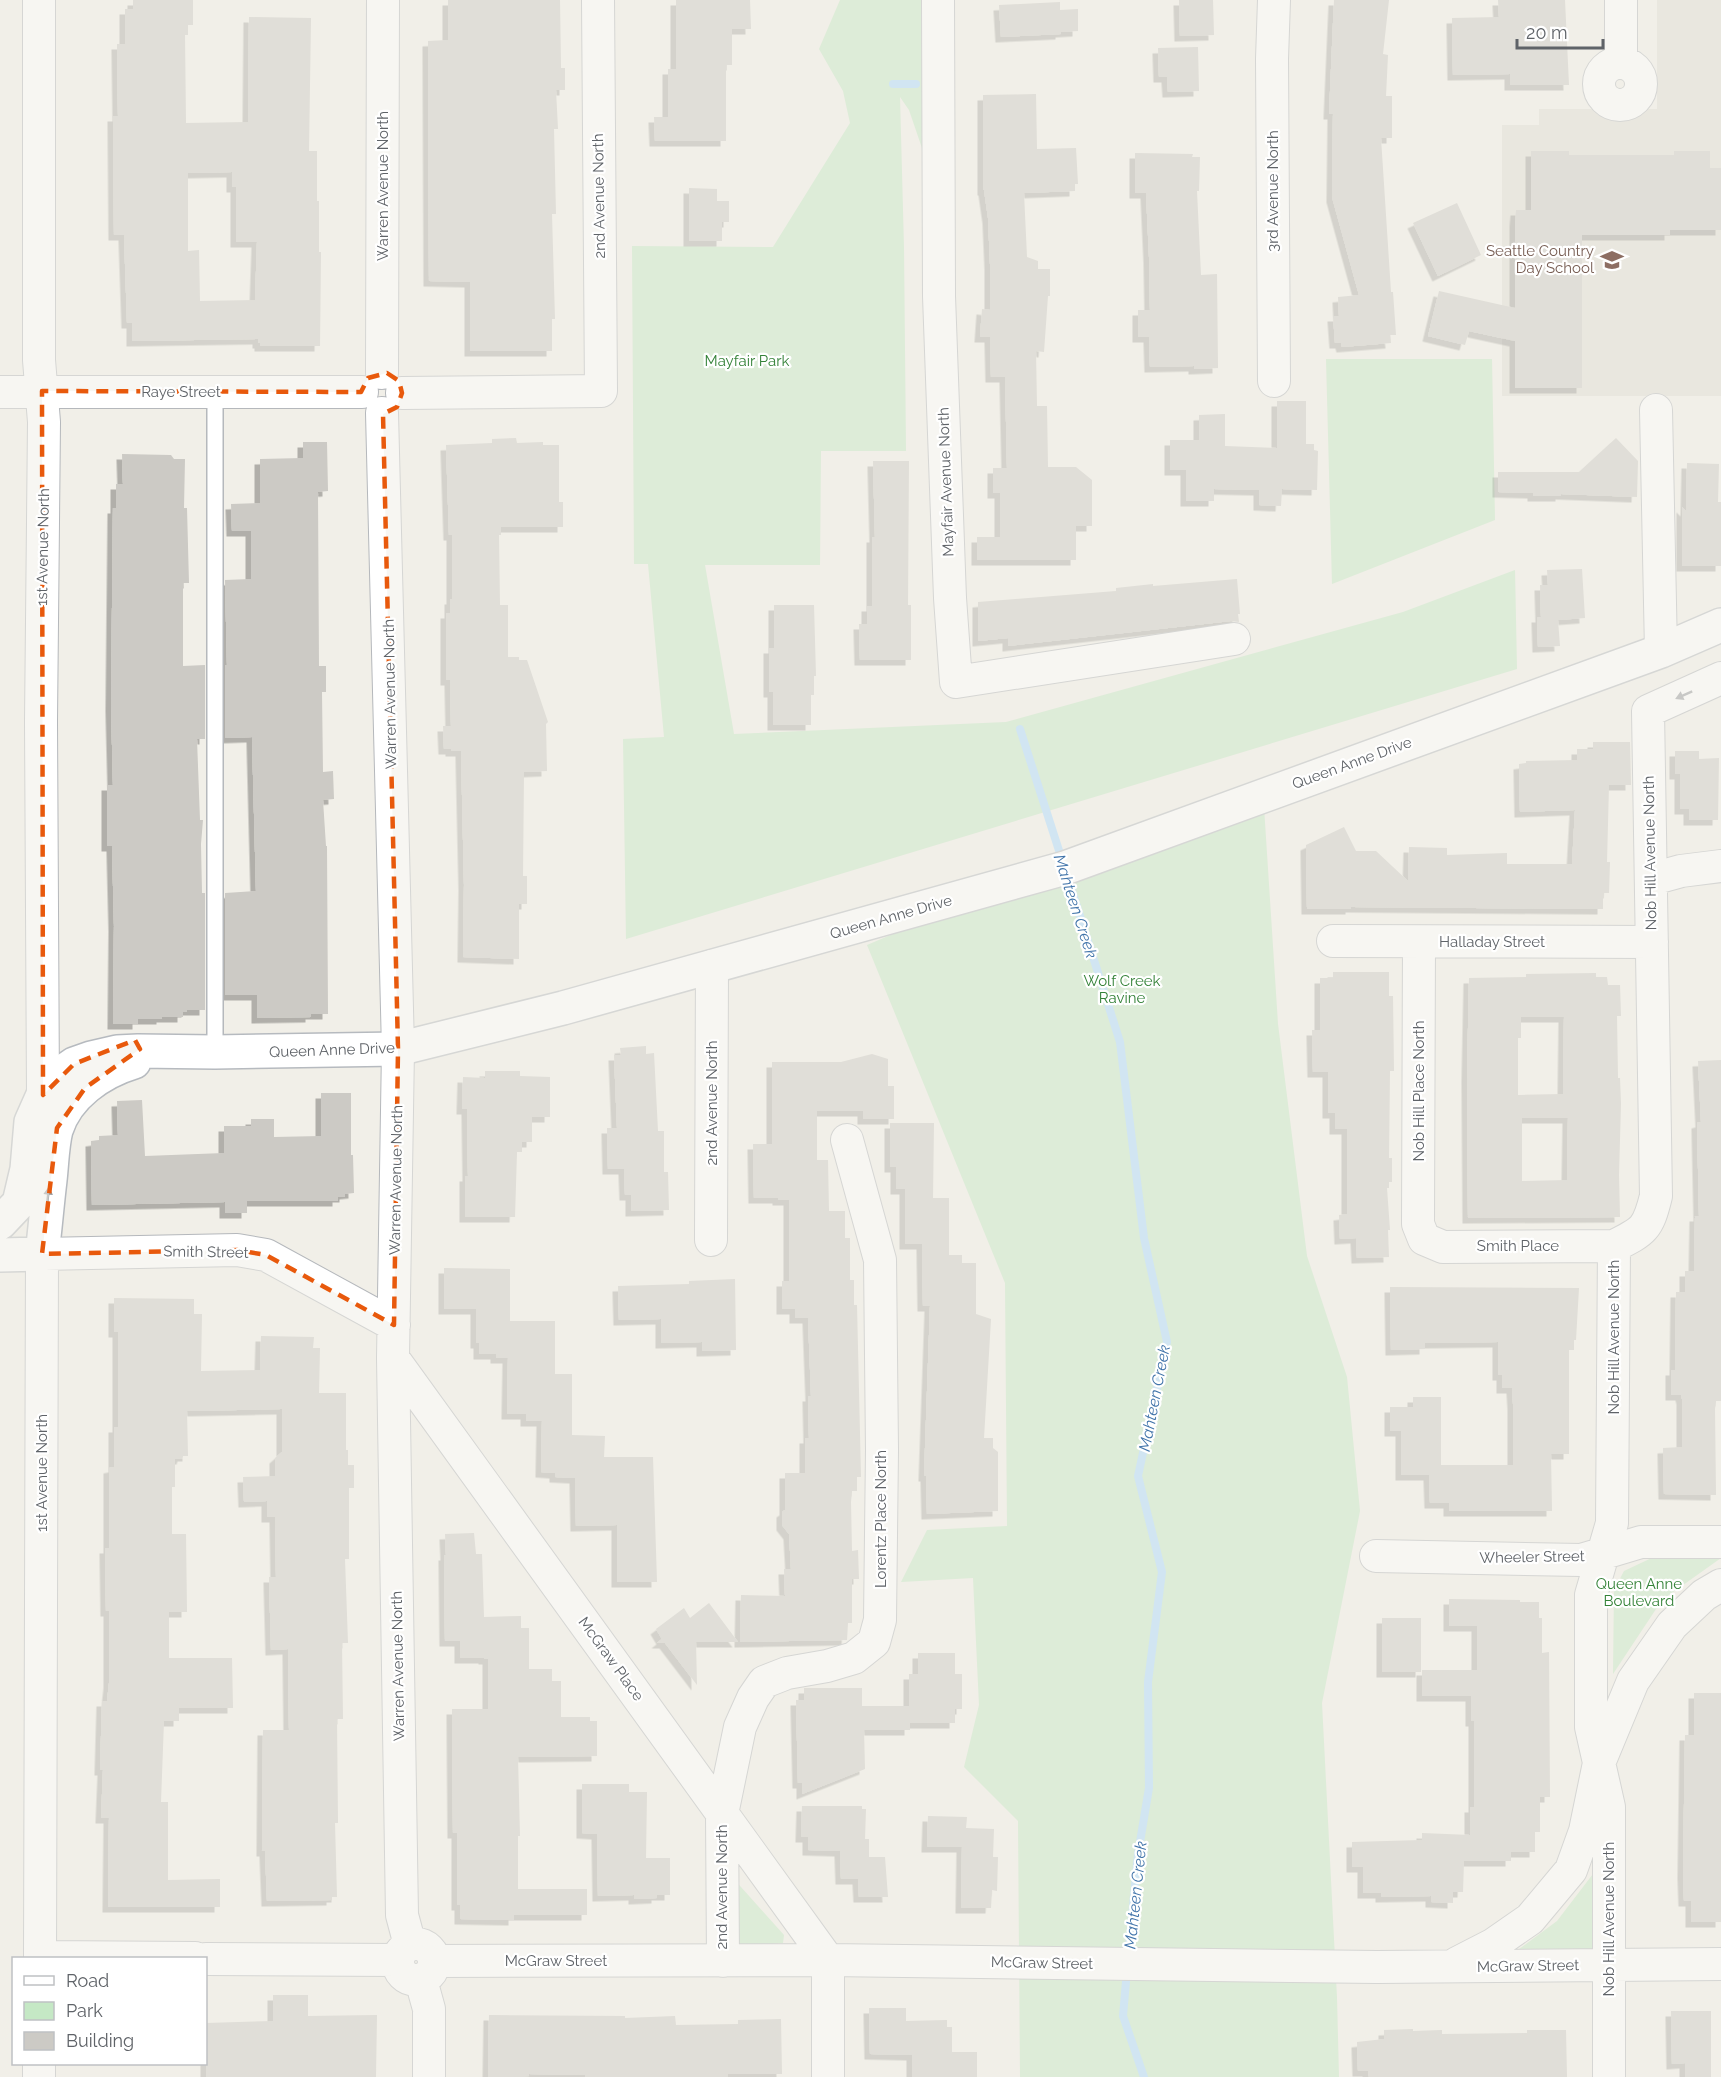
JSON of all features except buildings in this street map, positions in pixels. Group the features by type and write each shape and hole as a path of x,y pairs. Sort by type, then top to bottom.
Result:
{"main road":[{"name":"Queen Anne Drive","path":"43,1095 58,1075 74,1064 117,1052 398,1049 563,1008 816,938 1065,868 1661,651 1721,625"},
{"name":"1st Avenue North","path":"42,1254 53,1146 57,1128 71,1103 84,1088 101,1076 123,1066 167,1052"},
{"path":"0,1222 19,1203 27,1169 31,1122 43,1095"},
{"name":"Smith Street","path":"0,1255 42,1254"}],"street":[{"name":"1st Avenue North","path":"39,0 39,360 44,422 41,722 43,1095"},
{"name":"Warren Avenue North","path":"383,0 382,393 398,1049 393,1359 402,1915 429,2009 429,2077"},
{"name":"2nd Avenue North","path":"598,0 601,392"},
{"name":"Mayfair Avenue North","path":"938,0 939,296 950,598 956,682 1234,639"},
{"name":"3rd Avenue North","path":"1274,0 1272,59 1275,381"},
{"path":"1621,0 1621,62"},
{"name":"Raye Street","path":"0,392 601,392"},
{"path":"1656,411 1661,651"},
{"name":"Nob Hill Avenue North","path":"1609,2077 1609,1807 1591,1726 1591,1595 1612,1523 1614,1246 1637,1234 1650,1220 1656,1196 1648,711 1721,678"},
{"path":"1652,879 1681,871 1721,866"},
{"name":"Halladay Street","path":"1333,941 1652,942"},
{"name":"Nob Hill Place North","path":"1419,942 1418,1224 1424,1239"},
{"name":"2nd Avenue North","path":"711,1240 712,966"},
{"name":"Lorentz Place North","path":"722,1814 740,1727 753,1698 764,1682 787,1673 827,1666 854,1658 874,1642 880,1620 882,1496 880,1260 847,1140"},
{"name":"Smith Place","path":"1424,1239 1443,1247 1614,1246"},
{"name":"Smith Street","path":"42,1254 237,1250 266,1255 394,1325"},
{"name":"1st Avenue North","path":"40,1957 42,1254"},
{"name":"McGraw Place","path":"393,1359 828,1960"},
{"name":"Wheeler Street","path":"1377,1556 1581,1560 1641,1542 1721,1542"},
{"name":"Nob Hill Avenue North","path":"1448,1967 1494,1944 1530,1919 1572,1870 1585,1831 1599,1763 1633,1681 1672,1625 1704,1595 1721,1585"},
{"name":"2nd Avenue North","path":"722,1814 723,1961"},
{"name":"McGraw Street","path":"207,1959 416,1962 828,1960 1448,1967 1721,1964"},
{"path":"828,1960 828,2077"}],"lane":[{"path":"216,392 216,1052"}],"highlighted area":[{"path":"387,373 399,381 402,393 397,407 383,414 398,1049 394,1325 266,1255 237,1250 42,1254 57,1128 85,1088 140,1049 135,1040 74,1064 43,1095 42,391 361,392 368,378"}],"shaded area":[{"name":"Seattle Country Day School","path":"1657,0 1721,0 1721,396 1502,396 1502,125 1539,125 1539,109 1657,109"}],"green space":[{"name":"Mayfair Park","path":"840,0 921,0 923,151 909,110 900,97 906,451 821,451 820,565 705,565 734,734 1006,722 1403,612 1515,570 1517,669 626,939 623,739 664,737 648,564 634,564 632,246 773,247 850,123 843,91 819,49"},
{"path":"1326,359 1492,359 1495,520 1332,584"},
{"name":"Wolf Creek Ravine","path":"1264,807 1278,1024 1307,1256 1347,1377 1360,1511 1322,1703 1339,2077 1020,2077 1018,1821 964,1767 979,1705 973,1578 901,1582 927,1530 1007,1526 1005,1283 867,945 952,909"},
{"name":"Queen Anne Boulevard","path":"1721,1553 1721,1558 1662,1600 1613,1674 1614,1590 1624,1571 1658,1555"},
{"path":"1596,1870 1595,1957 1507,1958 1557,1921"},
{"path":"732,1877 784,1935 783,1943 733,1947"}],"waterway":[{"path":"893,84 916,84"},
{"name":"Mahteen Creek","path":"1020,729 1063,863"},
{"name":"Mahteen Creek","path":"1067,875 1120,1042 1144,1238 1167,1342 1138,1476 1162,1572 1148,1682 1149,1788 1138,1854 1128,1957"},
{"name":"Mahteen Creek","path":"1127,1970 1123,2016 1144,2077"}],"place":[{"name":"Seattle Country Day School","path":"1612,260"}]}
